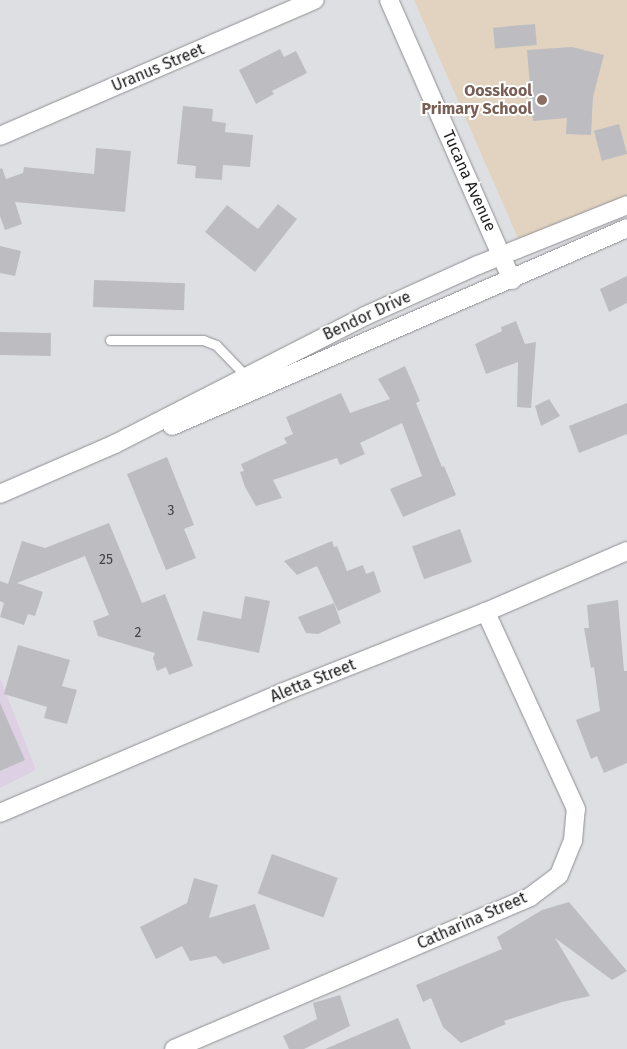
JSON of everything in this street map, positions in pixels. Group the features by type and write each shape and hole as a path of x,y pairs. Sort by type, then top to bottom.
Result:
{"street":[{"name":"Uranus Street","path":"0,136 315,0"},
{"name":"Tucana Avenue","path":"389,0 512,280"},
{"name":"Bendor Drive","path":"0,494 115,444 366,316 501,255 545,240 627,205"},
{"name":"Bendor Drive","path":"115,444 146,436 181,422 512,280 627,228"},
{"name":"Aletta Street","path":"0,813 281,693 486,612 627,551"},
{"name":"Catharina Street","path":"174,1049 530,897 559,875 573,841 576,810 486,612"}],"lane":[{"path":"110,340 203,340 216,345 246,376"}],"shaded area":[{"name":"Oosskool Primary School","path":"414,0 627,0 627,201 521,245"},
{"path":"0,678 36,770 0,788"}],"building":[{"path":"535,24 537,45 495,49 493,28"},
{"path":"572,47 604,55 593,97 591,135 566,134 567,118 533,121 527,50"},
{"path":"280,49 284,57 296,51 307,73 272,91 274,94 256,104 239,70"},
{"path":"183,106 213,109 212,121 226,123 225,132 253,135 250,167 223,165 222,180 195,178 196,166 177,164"},
{"path":"619,124 627,154 602,161 594,131"},
{"path":"96,148 131,151 125,212 15,202 22,224 5,230 0,216 0,169 2,168 6,179 23,173 24,167 94,174"},
{"path":"278,204 297,219 255,272 205,232 227,205 258,229"},
{"path":"0,246 21,251 15,276 0,273"},
{"path":"627,276 627,303 609,312 600,289"},
{"path":"94,280 185,283 184,310 93,307"},
{"path":"516,321 525,344 536,342 531,408 517,407 518,362 486,374 475,344 502,331 501,327"},
{"path":"0,332 51,333 51,356 0,355"},
{"path":"405,366 420,401 416,403 442,467 444,466 456,495 403,517 390,489 422,476 402,423 360,443 365,454 340,465 337,458 273,480 282,498 256,506 245,487 240,472 244,471 241,464 287,443 284,438 293,434 286,417 341,393 350,413 390,399 378,379"},
{"path":"549,399 560,416 541,426 535,406"},
{"path":"627,403 627,434 579,453 569,426"},
{"path":"167,457 194,525 184,529 196,558 166,570 127,474"},
{"path":"109,523 142,603 165,594 193,666 169,675 166,667 157,671 153,658 155,653 98,636 93,621 109,615 85,556 17,583 43,592 35,616 28,614 24,625 0,617 4,603 0,601 0,581 8,584 22,541 45,548"},
{"path":"460,529 472,562 424,579 412,546"},
{"path":"332,541 334,547 337,546 347,571 363,565 366,574 374,571 381,592 338,611 317,566 297,575 284,561"},
{"path":"245,596 270,601 259,653 197,640 203,611 241,619"},
{"path":"618,600 624,671 627,671 627,763 604,773 597,756 591,759 576,720 600,711 594,667 591,668 584,628 589,628 587,605"},
{"path":"334,603 341,623 318,634 306,633 298,617"},
{"path":"18,645 70,660 62,686 77,690 67,724 44,718 47,707 4,694"},
{"path":"0,703 25,760 0,771"},
{"path":"272,854 338,878 323,917 258,893"},
{"path":"194,878 218,885 209,918 255,904 270,949 223,964 216,956 190,961 182,946 156,959 140,927 187,903"},
{"path":"569,902 627,971 612,980 555,938 590,996 562,1002 504,1021 506,1024 461,1043 443,1027 431,998 423,1002 416,985 502,949 497,937 542,910"},
{"path":"340,995 350,1026 304,1049 289,1049 283,1036 317,1019 313,1003"},
{"path":"398,1018 411,1049 325,1049"}],"place":[{"name":"Oosskool Primary School","path":"542,100"}]}
